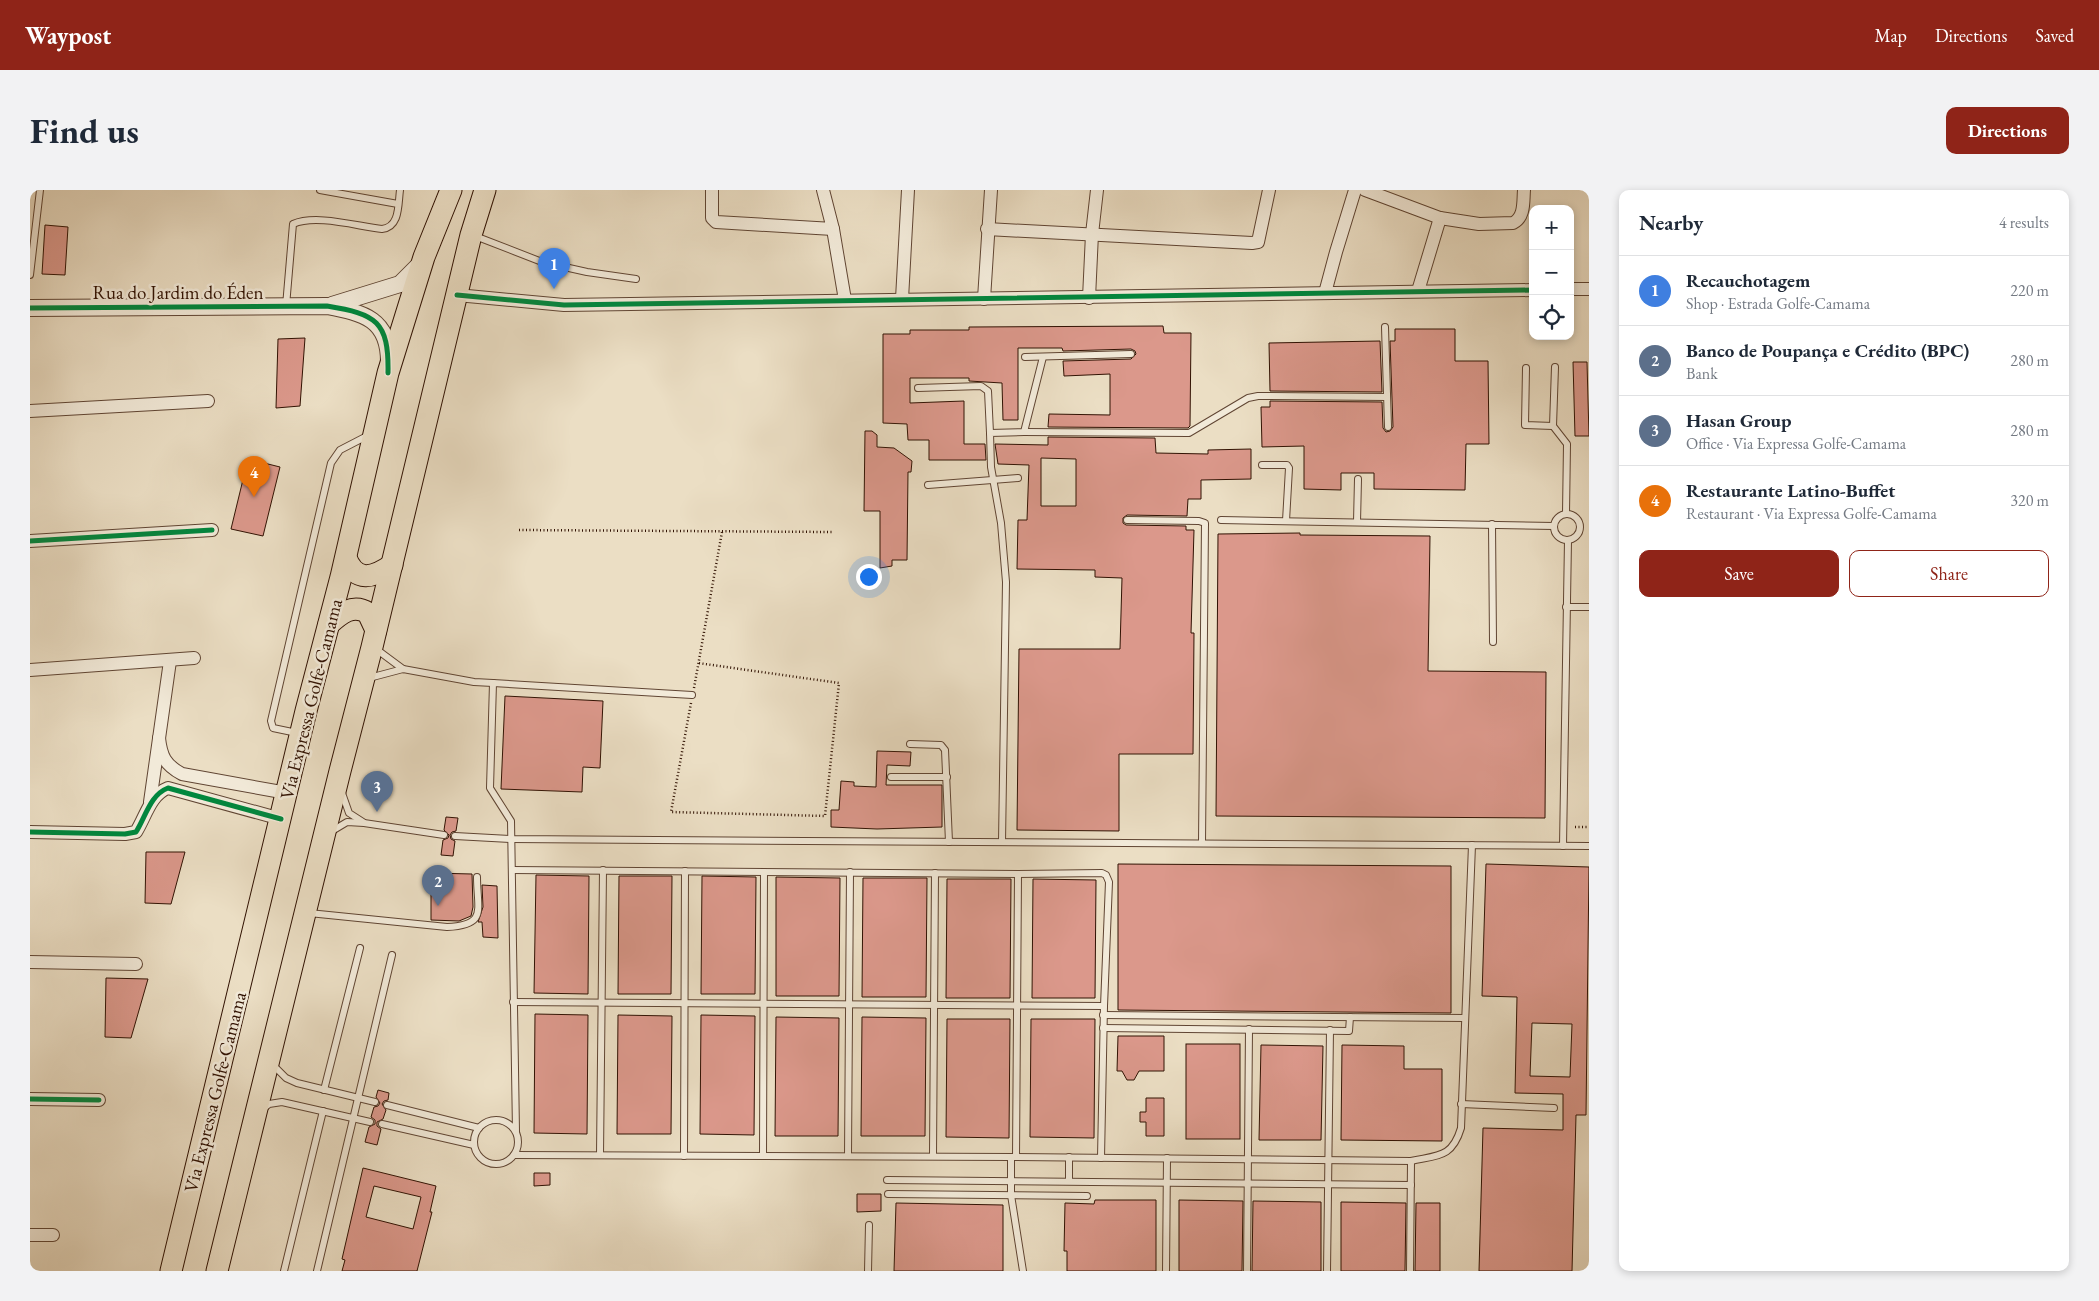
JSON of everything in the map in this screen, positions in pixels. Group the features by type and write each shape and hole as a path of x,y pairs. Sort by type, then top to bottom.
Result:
{"highway":[{"name":"Via Expressa Golfe-Camama","path":"171,1271 301,734 346,558 388,373 424,257 451,190"},
{"path":"217,1271 392,565 471,235 486,190"},
{"path":"346,558 352,570 359,575 372,575 392,565"},
{"path":"329,624 344,612 357,608 368,613 374,638"}],"street":[{"path":"712,190 712,218 716,222 833,229"},
{"path":"823,190 833,229 845,300"},
{"path":"902,299 908,190"},
{"path":"984,299 991,190"},
{"path":"1089,298 1092,234 1097,190"},
{"path":"987,229 1252,243 1258,242 1269,190"},
{"path":"1325,293 1355,190"},
{"path":"1371,191 1440,218 1479,224 1513,223 1517,221 1522,213 1524,190"},
{"path":"1418,292 1440,218"},
{"path":"327,306 400,284 419,267 424,257"},
{"path":"1574,289 1589,289"},
{"path":"457,296 564,305 1529,290"},
{"path":"327,306 355,311 372,319 383,332 389,348 388,373"},
{"name":"Rua do Jardim do Éden","path":"30,308 327,306"},
{"path":"30,411 208,401"},
{"path":"30,542 212,530"},
{"path":"30,670 194,658"},
{"path":"150,806 170,661"},
{"path":"159,738 164,762 182,774 287,793"},
{"path":"30,832 125,834 136,832 154,797 160,791 168,788 281,819"},
{"path":"30,962 136,964"},
{"path":"30,1099 99,1100"},
{"path":"30,1235 53,1235"}],"lane":[{"path":"30,275 40,190"},
{"path":"320,190 398,204"},
{"path":"286,307 293,224 302,220 314,220 382,229 390,228 396,222 400,190"},
{"path":"471,235 542,262 587,272 636,279"},
{"path":"1386,327 1388,426"},
{"path":"1025,357 1131,354"},
{"path":"1024,432 1044,357"},
{"path":"1555,367 1553,426 1567,444 1566,514"},
{"path":"1526,368 1525,425 1553,426"},
{"path":"918,388 981,386 988,392 993,480 1001,522 1006,582 1002,842"},
{"path":"990,434 1024,432 1190,433 1248,398 1258,396 1387,397"},
{"path":"301,734 273,728 271,721 331,463 340,450 375,432"},
{"path":"1262,465 1282,464 1287,465 1289,468 1286,521"},
{"path":"928,485 1018,478"},
{"path":"1357,522 1358,479"},
{"path":"1566,514 1577,518 1580,526 1578,535 1568,540 1557,536 1554,526 1558,517 1566,514"},
{"path":"1128,520 1199,521 1205,523 1202,843"},
{"path":"1221,520 1554,526"},
{"path":"1492,524 1493,642"},
{"path":"1580,526 1589,527"},
{"path":"1562,846 1568,540"},
{"path":"1566,607 1589,608"},
{"path":"374,638 403,670"},
{"path":"363,679 403,670 474,682 692,695"},
{"path":"493,683 490,788 511,821 516,1131 519,1141 514,1155"},
{"path":"910,744 936,743 945,750 948,842"},
{"path":"340,771 344,800 349,813 364,823"},
{"path":"891,777 947,778"},
{"path":"322,846 328,834 347,822 444,835"},
{"path":"455,836 511,840 1589,845"},
{"path":"516,1131 508,1122 501,1120 486,1121 478,1128 474,1138 474,1145 480,1158 487,1162 502,1163 514,1155 934,1156 1410,1161 1443,1154 1452,1148 1457,1141 1461,1128 1472,845"},
{"path":"512,870 1102,873 1106,875 1109,882 1103,1028 1101,1158"},
{"path":"600,1155 603,870"},
{"path":"684,1156 685,871"},
{"path":"763,1156 764,872"},
{"path":"848,1156 850,872"},
{"path":"934,1156 935,873"},
{"path":"1018,874 1017,1006 1013,1157 1010,1180 1023,1271"},
{"path":"306,913 447,927 464,926 473,923 477,916 477,877"},
{"path":"324,1090 360,948"},
{"path":"317,1271 392,955"},
{"path":"514,1002 1104,1006"},
{"path":"1104,1015 1464,1018"},
{"path":"1103,1028 1350,1031 1350,1017"},
{"path":"277,1026 273,1064 279,1072 297,1083 375,1102"},
{"path":"1247,1271 1249,1029"},
{"path":"1327,1271 1330,1030"},
{"path":"249,1143 263,1108 268,1104 282,1102 370,1122"},
{"path":"1461,1104 1554,1108"},
{"path":"387,1105 478,1128"},
{"path":"284,1271 322,1111"},
{"path":"382,1124 474,1145"},
{"path":"1069,1157 1069,1181"},
{"path":"1166,1271 1167,1158"},
{"path":"1410,1161 1410,1271"},
{"path":"887,1180 1410,1184"},
{"path":"888,1194 1087,1196"},
{"path":"868,1271 869,1225"}],"path":[{"path":"519,530 832,532"},
{"path":"698,663 839,683 826,816 671,812 692,695 722,532"},
{"path":"1575,827 1589,827"}],"building":[{"path":"45,225 68,227 65,275 42,274"},
{"path":"1163,326 1164,333 1191,333 1190,426 1188,428 1048,427 1049,414 1110,415 1110,374 1064,376 1063,361 1131,359 1136,354 1131,349 1063,351 1062,348 1018,348 1018,420 1003,420 1002,383 969,381 969,378 910,378 910,403 964,401 964,444 985,444 986,460 929,460 929,440 908,440 907,424 883,423 883,334 910,334 910,330 969,330 969,327"},
{"path":"1395,329 1455,329 1455,361 1488,361 1489,444 1466,444 1465,490 1374,489 1374,473 1341,473 1341,490 1304,489 1304,446 1262,447 1261,407 1270,407 1270,401 1382,402 1383,428 1386,432 1390,431 1393,427 1390,341 1395,341"},
{"path":"305,338 300,406 276,408 278,339"},
{"path":"1380,341 1382,392 1270,391 1269,343"},
{"path":"1573,362 1587,362 1589,436 1575,436"},
{"path":"865,431 872,431 877,435 877,447 894,448 912,461 911,472 908,472 907,560 892,560 892,566 880,568 880,511 864,511"},
{"path":"1048,437 1155,438 1156,453 1208,454 1208,450 1251,449 1251,479 1201,480 1201,499 1188,499 1187,516 1127,515 1123,518 1123,523 1126,525 1186,526 1186,530 1194,530 1191,633 1194,633 1193,754 1119,754 1119,831 1017,830 1019,649 1120,649 1122,578 1095,577 1095,570 1017,569 1018,520 1027,520 1029,465 998,464 995,444 1048,445","holes":["1041,458 1076,459 1076,506 1041,506"]},
{"path":"248,459 280,467 263,536 231,529"},
{"path":"1300,533 1300,535 1430,536 1428,671 1546,672 1545,818 1216,816 1218,534"},
{"path":"505,696 603,701 600,768 583,767 582,792 501,789"},
{"path":"877,751 911,752 910,766 887,765 886,785 942,785 942,827 877,829 831,827 831,810 839,810 841,781 854,782 854,786 876,787"},
{"path":"446,817 458,818 456,831 450,835 451,839 455,841 453,856 441,855 443,840 448,838 449,835 444,830"},
{"path":"146,852 185,852 171,904 145,903"},
{"path":"1118,864 1451,866 1451,1013 1118,1010"},
{"path":"1486,864 1589,867 1586,1115 1576,1115 1572,1271 1479,1271 1483,1128 1563,1130 1563,1094 1515,1093 1517,997 1482,996","holes":["1532,1023 1572,1024 1570,1077 1530,1076"]},
{"path":"431,873 472,874 473,907 471,916 459,921 431,920"},
{"path":"536,875 589,876 588,994 534,993"},
{"path":"619,876 672,876 671,994 618,994"},
{"path":"702,876 756,877 755,994 701,994"},
{"path":"776,877 840,878 839,996 776,996"},
{"path":"863,878 927,878 926,997 862,997"},
{"path":"947,879 1011,879 1010,998 946,998"},
{"path":"1033,879 1096,880 1095,998 1032,998"},
{"path":"482,885 497,886 498,938 483,937 482,922 478,922 483,907"},
{"path":"106,978 148,979 131,1038 105,1037"},
{"path":"535,1014 588,1015 587,1134 534,1133"},
{"path":"618,1015 672,1016 671,1134 617,1134"},
{"path":"701,1015 755,1016 754,1135 700,1134"},
{"path":"776,1017 839,1018 838,1136 775,1136"},
{"path":"862,1017 926,1018 925,1136 861,1136"},
{"path":"947,1019 1010,1019 1009,1138 946,1137"},
{"path":"1031,1019 1095,1019 1094,1138 1030,1137"},
{"path":"1118,1036 1164,1036 1164,1071 1139,1071 1134,1080 1127,1080 1122,1071 1117,1071"},
{"path":"1186,1044 1240,1044 1240,1139 1186,1139"},
{"path":"1261,1045 1323,1046 1321,1140 1259,1140"},
{"path":"1342,1045 1404,1046 1404,1069 1442,1069 1442,1141 1341,1140"},
{"path":"378,1090 389,1093 388,1100 382,1104 386,1110 383,1119 377,1122 377,1126 381,1129 377,1145 365,1142 369,1127 375,1124 375,1120 371,1117 374,1107 380,1103 376,1097"},
{"path":"1146,1098 1164,1098 1164,1136 1146,1136 1146,1122 1140,1122 1140,1112 1146,1112"},
{"path":"363,1168 436,1186 430,1212 432,1212 417,1271 342,1271 345,1260 342,1259","holes":["374,1186 421,1197 413,1229 366,1217"]},
{"path":"534,1173 550,1173 550,1185 534,1186"},
{"path":"857,1194 881,1194 881,1211 857,1212"},
{"path":"1095,1200 1156,1200 1156,1271 1067,1271 1067,1251 1064,1251 1065,1203 1094,1204"},
{"path":"1179,1200 1243,1201 1242,1271 1179,1271"},
{"path":"1253,1201 1321,1202 1321,1271 1252,1271"},
{"path":"1341,1202 1406,1203 1405,1271 1341,1271"},
{"path":"896,1203 1003,1205 1003,1271 894,1271"},
{"path":"1416,1203 1440,1203 1440,1271 1415,1271"}],"cycle path":[{"path":"457,295 564,305 1529,290"},
{"path":"30,308 327,306 344,309 368,317 382,331 386,342 388,373"},
{"path":"30,541 212,530"},
{"path":"30,832 125,834 136,832 153,801 162,791 168,788 281,819"},
{"path":"30,1099 99,1100"}],"place":[{"name":"Recauchotagem","path":"554,289"},
{"name":"Restaurante Latino-Buffet","path":"254,497"},
{"name":"Hasan Group","path":"377,812"},
{"name":"Banco de Poupança e Crédito (BPC)","path":"438,906"}]}
